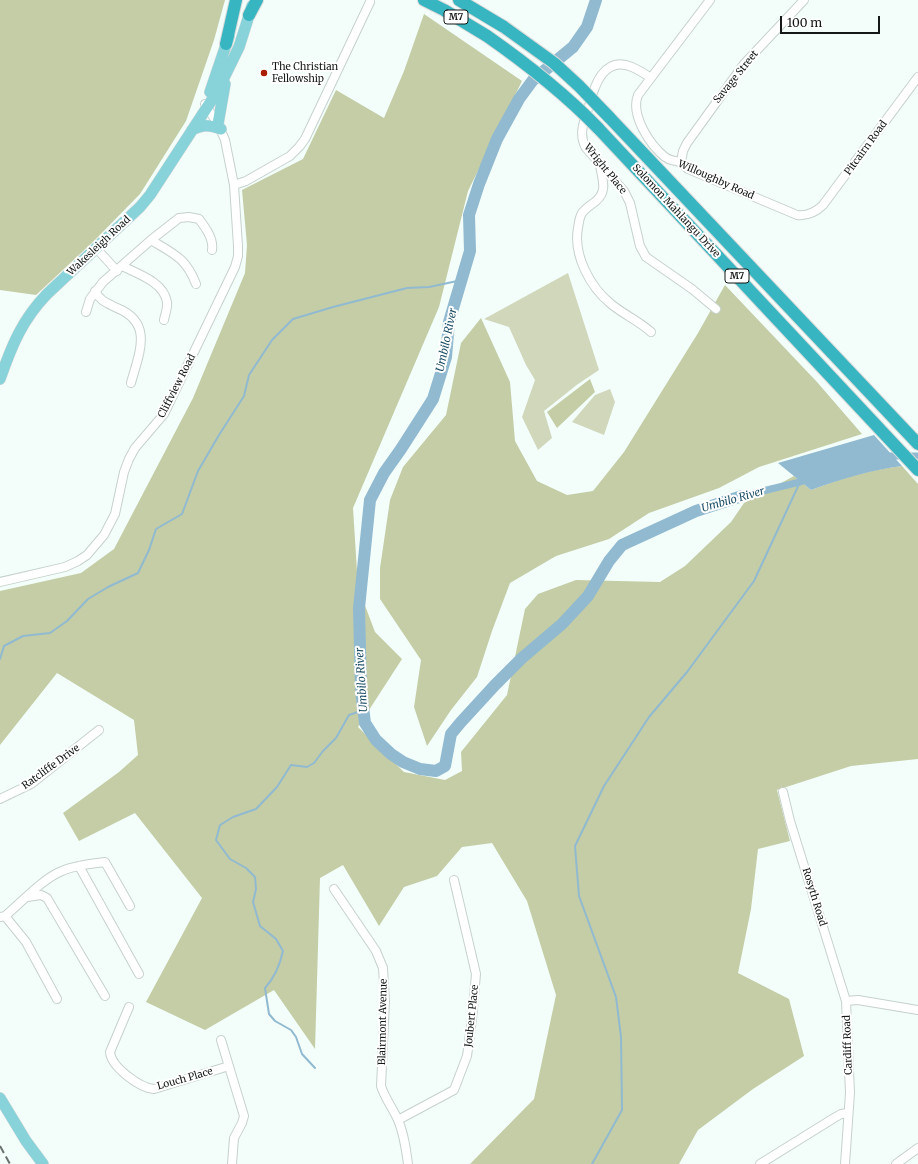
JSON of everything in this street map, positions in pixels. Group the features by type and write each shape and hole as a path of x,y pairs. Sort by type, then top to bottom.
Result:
{"highway":[{"path":"226,44 236,0"},
{"path":"249,16 256,0"},
{"name":"Solomon Mahlangu Drive","path":"424,0 487,36 546,80 578,107 918,470"},
{"name":"Solomon Mahlangu Drive","path":"460,0 504,27 554,63 579,86 918,444"}],"main road":[{"name":"Wakesleigh Road","path":"205,108 242,0"},
{"name":"Wakesleigh Road","path":"0,379 13,343 33,308 140,207 164,174 205,108 217,92 239,47 249,16"},
{"path":"192,130 203,125 220,126 223,95 230,66"},
{"path":"0,1098 26,1141 43,1164"}],"street":[{"name":"Willoughby Road","path":"710,0 637,97 636,105 640,124 644,133 665,157 673,161 681,162 688,169 797,215 810,214"},
{"name":"Savage Street","path":"681,162 683,151 687,143 734,77 744,64 804,0"},
{"path":"234,185 246,181 290,156 305,139 370,2"},
{"name":"Wright Place","path":"652,78 631,66 617,65 606,70 597,81 582,133 583,143 600,165 620,185 628,198 640,246 646,257 692,289 716,309"},
{"name":"Pitcairn Road","path":"810,214 818,210 823,205 918,77"},
{"name":"Cliffview Road","path":"0,582 25,575 54,570 78,561 95,547 115,514 124,472 129,459 135,448 164,414 235,267 238,256 238,246 234,185 225,140 220,126 205,108"},
{"path":"600,165 604,190 601,197 586,209 580,217 577,232 580,256 588,275 606,300 611,305 638,321 651,332"},
{"path":"86,312 90,299 103,282 175,220 182,217 198,219 211,239 213,246 212,250"},
{"path":"151,240 178,256 192,272 196,284"},
{"path":"96,248 120,268 150,280 161,289 167,302 164,320"},
{"path":"95,291 101,300 131,314 138,325 142,341 131,383"},
{"name":"Ratcliffe Drive","path":"0,799 31,784 99,730"},
{"name":"Rosyth Road","path":"783,792 790,821 846,1001"},
{"path":"57,999 26,942 3,916 51,877 61,871 79,866 105,862 130,906"},
{"path":"79,866 140,974"},
{"name":"Joubert Place","path":"398,1120 454,1090 468,1056 476,974 454,880"},
{"name":"Blairmont Avenue","path":"334,889 376,951 383,968 385,1001 381,1086 386,1099 398,1120 404,1140 408,1164"},
{"path":"26,897 41,895 48,898 104,996"},
{"name":"Cardiff Road","path":"845,1164 850,1093 846,1001 858,1000 918,1010"},
{"name":"Louch Place","path":"129,1008 110,1052 110,1056 116,1064 135,1082 154,1089 229,1066"},
{"path":"221,1040 244,1116 234,1138 232,1164"},
{"path":"760,1164 837,1116 841,1114 848,1114"},
{"path":"896,1164 918,1148"}],"green space":[{"path":"0,0 225,0 214,40 186,121 140,194 94,241 36,295 0,290"},
{"path":"424,14 522,81 468,191 439,307 353,508 358,587 375,632 402,659 358,727 404,772 445,780 462,771 461,752 507,695 525,609 538,594 576,580 660,582 685,566 731,522 744,503 794,476 811,490 856,475 902,466 918,484 918,759 851,766 777,790 790,841 758,849 751,909 738,973 789,999 804,1056 753,1089 698,1130 679,1164 470,1164 534,1099 556,995 527,901 492,843 462,847 437,876 404,887 379,926 343,865 320,878 315,1049 274,990 205,1030 146,1002 202,898 135,813 79,841 63,813 119,772 138,755 134,720 57,673 0,745 0,591 81,573 114,549 193,398 245,273 247,245 242,190 303,159 336,90 384,118 404,71"},
{"path":"568,273 599,370 578,384 544,411 552,438 538,450 522,417 535,380 526,365 509,327 484,319"},
{"path":"725,285 817,382 862,434 759,467 719,488 649,513 609,539 556,556 510,583 477,677 451,710 427,746 414,707 421,660 380,599 380,568 390,500 403,467 446,415 461,343 481,318 510,382 515,441 537,481 567,495 593,491 624,452 698,333"},
{"path":"590,379 595,392 557,428 547,412"},
{"path":"610,389 615,402 604,435 572,422 595,395"}],"water":[{"path":"874,435 902,466 856,475 811,490 778,463"}],"waterway":[{"name":"Umbilo River","path":"596,0 587,27 573,47 533,80 519,99 497,139 479,184 469,215 470,251 449,322 446,357 433,399 384,473 370,500 359,608 361,691 365,723 376,740 391,754 403,762 420,769 436,771 445,766 451,734 495,685 522,658 562,624 588,596 609,561 622,545 696,511 742,496"},
{"path":"0,659 4,646 23,636 50,633 67,621 88,599 108,587 138,573 149,550 156,529 182,514 198,471 244,396 249,375 272,340 293,319 407,288 429,287 462,280"},
{"name":"Umbilo River","path":"883,456 918,456"},
{"name":"Umbilo River","path":"742,496 810,479"},
{"path":"592,1164 622,1110 621,1037 616,997 579,896 575,846 604,786 649,717 687,672 754,581 800,482"},
{"path":"315,1068 302,1054 296,1037 291,1030 275,1021 269,1014 265,988 277,971 283,951 276,939 260,926 253,902 256,889 255,877 246,868 230,859 216,840 220,825 233,817 256,809 277,787 291,765 307,767 314,763 336,738 349,715 364,710"}],"railway":[{"path":"0,1146 10,1164"}],"place":[{"name":"The Christian Fellowship","path":"264,73"}]}
